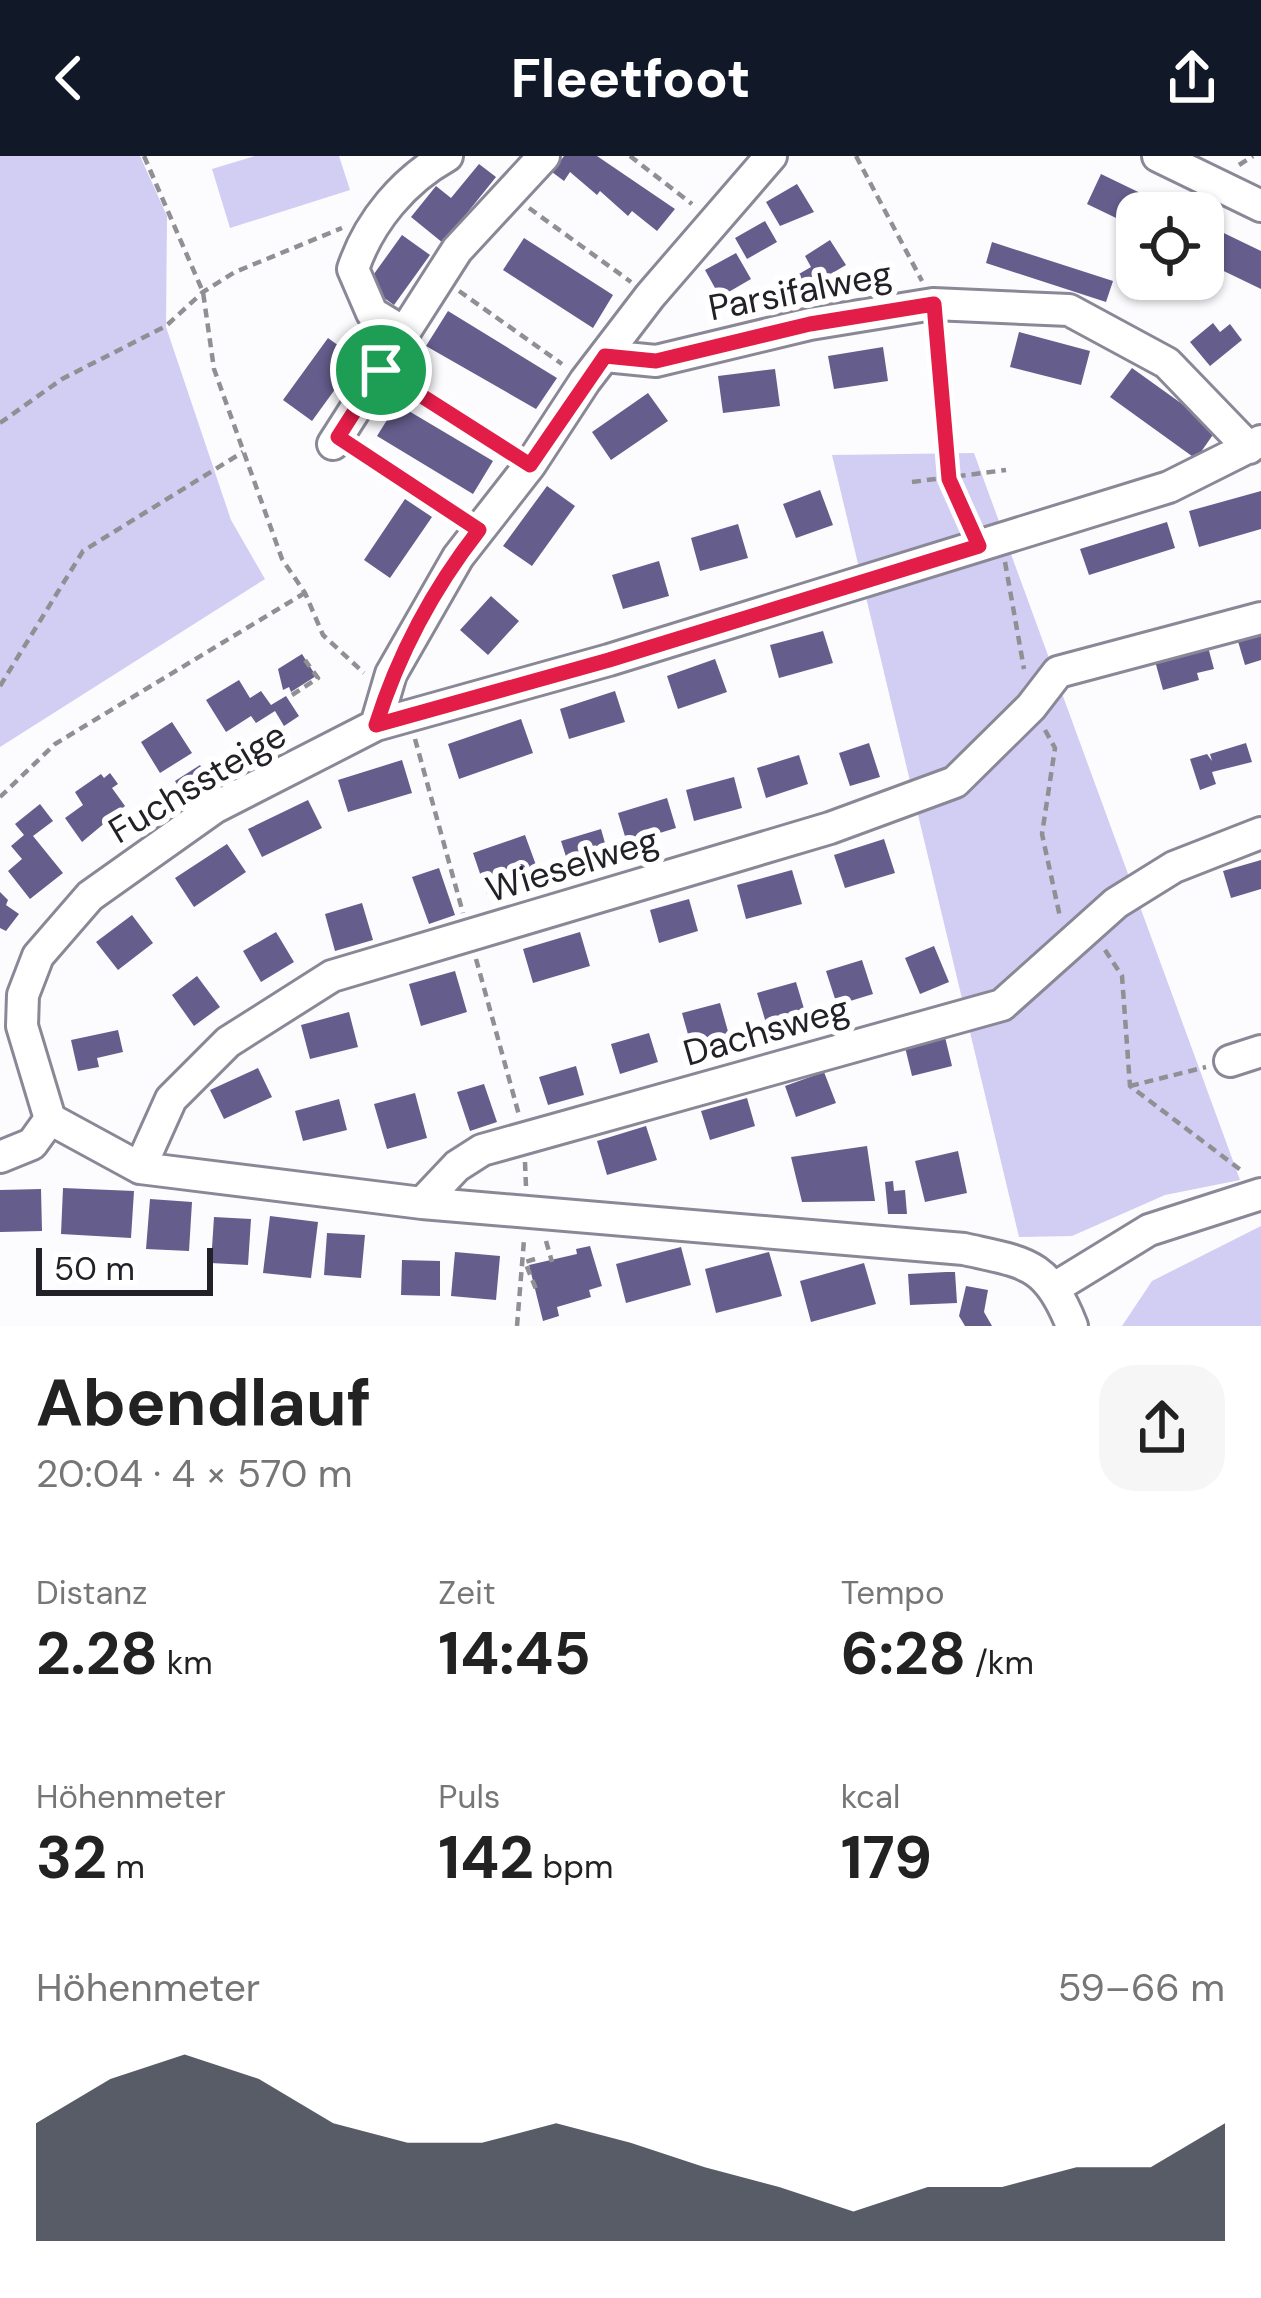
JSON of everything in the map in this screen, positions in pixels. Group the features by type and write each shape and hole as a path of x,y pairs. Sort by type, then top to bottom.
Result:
{"street":[{"path":"405,333 372,313 353,269 359,250 411,178 447,156"},
{"path":"335,440 457,250 544,156"},
{"path":"376,725 391,674 458,557 650,296 771,156"},
{"path":"1158,156 1261,206"},
{"name":"Parsifalweg","path":"605,356 656,361 810,324 934,304 1069,310 1167,363 1255,444"},
{"name":"Fuchssteige","path":"50,1119 22,1026 23,995 38,956 118,874 214,808 376,725 1168,487 1255,444"},
{"name":"Wieselweg","path":"140,1168 171,1099 228,1042 332,976 830,827 955,782 1031,707 1058,672 1261,618"},
{"name":"Dachsweg","path":"422,1203 457,1166 482,1150 1002,1005 1116,903 1174,868 1261,833"},
{"path":"1230,1060 1261,1051"},
{"path":"0,1156 32,1144 50,1119 140,1168 422,1203 964,1249 1024,1262 1056,1287 1072,1326"},
{"path":"1056,1287 1149,1230 1252,1183"}],"path":[{"path":"144,156 202,292 214,369 281,559 323,634 386,694"},
{"path":"630,156 713,220"},
{"path":"856,156 934,304 949,479 979,546"},
{"path":"510,194 650,296"},
{"path":"0,423 62,380 166,326 202,292 267,257 384,213"},
{"path":"440,277 585,381"},
{"path":"381,370 530,465"},
{"path":"335,440 479,530"},
{"path":"0,686 82,551 243,452"},
{"path":"912,482 1006,470"},
{"path":"0,796 56,744 304,593"},
{"path":"292,695 318,678 305,660"},
{"path":"409,716 466,924"},
{"path":"1088,926 1122,976 1130,1086 1252,1183"},
{"path":"478,966 520,1119"},
{"path":"1130,1086 1230,1060"},
{"path":"535,1259 526,1262 538,1294"}],"shaded area":[{"path":"0,156 140,156 167,216 166,327 231,520 265,579 0,747"},
{"path":"255,156 339,156 350,190 230,228 212,169"},
{"path":"974,453 1240,1180 1165,1195 1072,1236 1019,1237 832,455"},
{"path":"1261,1226 1261,1326 1122,1326 1152,1281"}],"building":[{"path":"564,156 597,156 675,209 657,231 632,211 628,216 600,191 597,195 570,172 564,181 552,172"},
{"path":"479,164 496,177 443,243 411,217 436,186 451,198"},
{"path":"1101,174 1138,192 1116,192 1116,218 1087,204"},
{"path":"797,184 814,212 780,226 766,202"},
{"path":"765,221 777,242 747,259 735,238"},
{"path":"1224,233 1261,251 1261,289 1224,271"},
{"path":"402,235 430,255 394,305 366,285"},
{"path":"524,238 613,295 593,328 503,270"},
{"path":"830,240 846,265 819,281 823,288 804,299 792,278 811,267 805,256"},
{"path":"992,242 1113,281 1106,302 986,263"},
{"path":"736,253 751,279 720,297 705,270"},
{"path":"448,311 557,378 536,409 426,346"},
{"path":"1213,323 1220,332 1230,324 1242,340 1210,366 1190,342"},
{"path":"1019,332 1090,351 1081,385 1010,367"},
{"path":"328,338 357,359 312,421 283,400"},
{"path":"883,347 888,381 834,389 828,356"},
{"path":"1132,368 1217,429 1196,459 1110,397"},
{"path":"775,369 780,406 723,413 718,376"},
{"path":"648,393 668,421 611,460 592,432"},
{"path":"397,404 493,461 473,494 377,436"},
{"path":"547,486 575,506 532,566 503,546"},
{"path":"820,490 833,525 796,538 783,504"},
{"path":"1261,491 1261,529 1199,547 1189,511"},
{"path":"405,499 432,517 390,578 364,560"},
{"path":"1167,522 1175,548 1089,575 1080,549"},
{"path":"738,524 748,558 700,571 691,538"},
{"path":"659,561 669,596 623,609 612,575"},
{"path":"491,596 519,621 488,655 460,630"},
{"path":"823,631 833,663 779,678 770,645"},
{"path":"1261,631 1261,660 1245,665 1237,638"},
{"path":"1208,647 1214,669 1197,673 1199,680 1163,690 1155,661"},
{"path":"302,654 316,676 291,692 289,687 283,690 278,669"},
{"path":"715,659 727,692 678,709 667,676"},
{"path":"239,680 250,698 261,691 271,705 286,696 299,716 284,726 275,711 256,723 251,716 226,732 206,700"},
{"path":"615,691 625,722 569,739 560,709"},
{"path":"521,719 533,753 459,779 448,744"},
{"path":"172,722 192,753 160,773 141,742"},
{"path":"869,743 880,777 850,786 839,753"},
{"path":"1246,743 1252,762 1212,772 1216,784 1200,790 1190,759 1207,754 1212,761 1210,754"},
{"path":"799,755 808,784 766,798 757,768"},
{"path":"402,760 412,793 348,812 338,780"},
{"path":"200,765 213,785 188,801 175,781"},
{"path":"110,773 118,784 112,788 125,806 82,842 65,818 83,805 75,792"},
{"path":"734,777 742,808 694,821 686,790"},
{"path":"667,798 676,828 627,843 618,813"},
{"path":"308,800 322,828 262,857 248,829"},
{"path":"40,804 53,821 33,836 63,873 30,899 8,871 22,859 11,846 24,835 15,824"},
{"path":"601,829 609,857 570,869 561,841"},
{"path":"525,835 540,876 487,894 473,853"},
{"path":"884,839 895,873 845,888 834,855"},
{"path":"227,844 246,872 194,907 175,878"},
{"path":"1261,860 1261,889 1231,898 1223,871"},
{"path":"439,868 455,915 429,924 412,877"},
{"path":"792,870 802,904 746,919 737,885"},
{"path":"0,892 8,900 6,905 19,914 6,931 0,928"},
{"path":"689,899 698,931 659,943 650,910"},
{"path":"362,903 373,940 335,951 325,914"},
{"path":"132,915 153,943 118,970 96,942"},
{"path":"276,932 294,962 261,982 243,951"},
{"path":"580,932 590,966 533,983 523,949"},
{"path":"934,946 949,982 920,994 905,958"},
{"path":"862,960 873,994 837,1005 826,971"},
{"path":"455,971 467,1012 421,1026 409,984"},
{"path":"197,976 220,1007 194,1026 172,995"},
{"path":"796,982 805,1012 766,1023 757,993"},
{"path":"720,1003 729,1035 691,1045 682,1013"},
{"path":"349,1012 358,1047 310,1059 301,1025"},
{"path":"118,1030 123,1052 97,1058 99,1067 78,1071 71,1040"},
{"path":"649,1033 658,1062 620,1074 611,1044"},
{"path":"945,1037 952,1066 912,1076 905,1047"},
{"path":"576,1066 584,1095 548,1105 539,1077"},
{"path":"258,1068 272,1097 224,1119 210,1090"},
{"path":"824,1072 836,1103 796,1117 785,1086"},
{"path":"484,1084 497,1122 470,1131 457,1092"},
{"path":"415,1093 427,1138 387,1149 374,1104"},
{"path":"747,1098 755,1126 710,1140 701,1111"},
{"path":"339,1099 347,1130 303,1141 295,1111"},
{"path":"646,1126 657,1160 607,1175 597,1141"},
{"path":"867,1146 875,1201 802,1202 791,1157"},
{"path":"958,1151 967,1193 925,1202 915,1161"},
{"path":"893,1181 894,1191 905,1190 907,1214 888,1214 885,1182"},
{"path":"63,1188 134,1191 131,1238 61,1234"},
{"path":"41,1189 42,1231 0,1232 0,1190"},
{"path":"150,1199 192,1202 189,1251 146,1249"},
{"path":"270,1216 318,1222 311,1278 263,1273"},
{"path":"214,1217 251,1219 248,1265 211,1263"},
{"path":"327,1233 365,1235 361,1278 324,1275"},
{"path":"590,1246 602,1286 589,1290 591,1297 557,1307 559,1316 543,1321 529,1265 577,1254 576,1249"},
{"path":"681,1247 691,1285 626,1303 616,1264"},
{"path":"455,1252 500,1256 496,1300 451,1296"},
{"path":"769,1252 782,1296 716,1313 705,1269"},
{"path":"402,1260 440,1261 440,1296 401,1295"},
{"path":"864,1263 876,1304 811,1322 800,1281"},
{"path":"955,1272 957,1303 910,1305 908,1274"},
{"path":"966,1286 988,1290 984,1312 992,1326 965,1326 959,1316"}],"route":[{"path":"934,304 949,479 979,546 609,660 376,725 391,674 458,557 479,530 338,437 381,370 530,465 605,356 656,361 810,324 934,304"}]}
